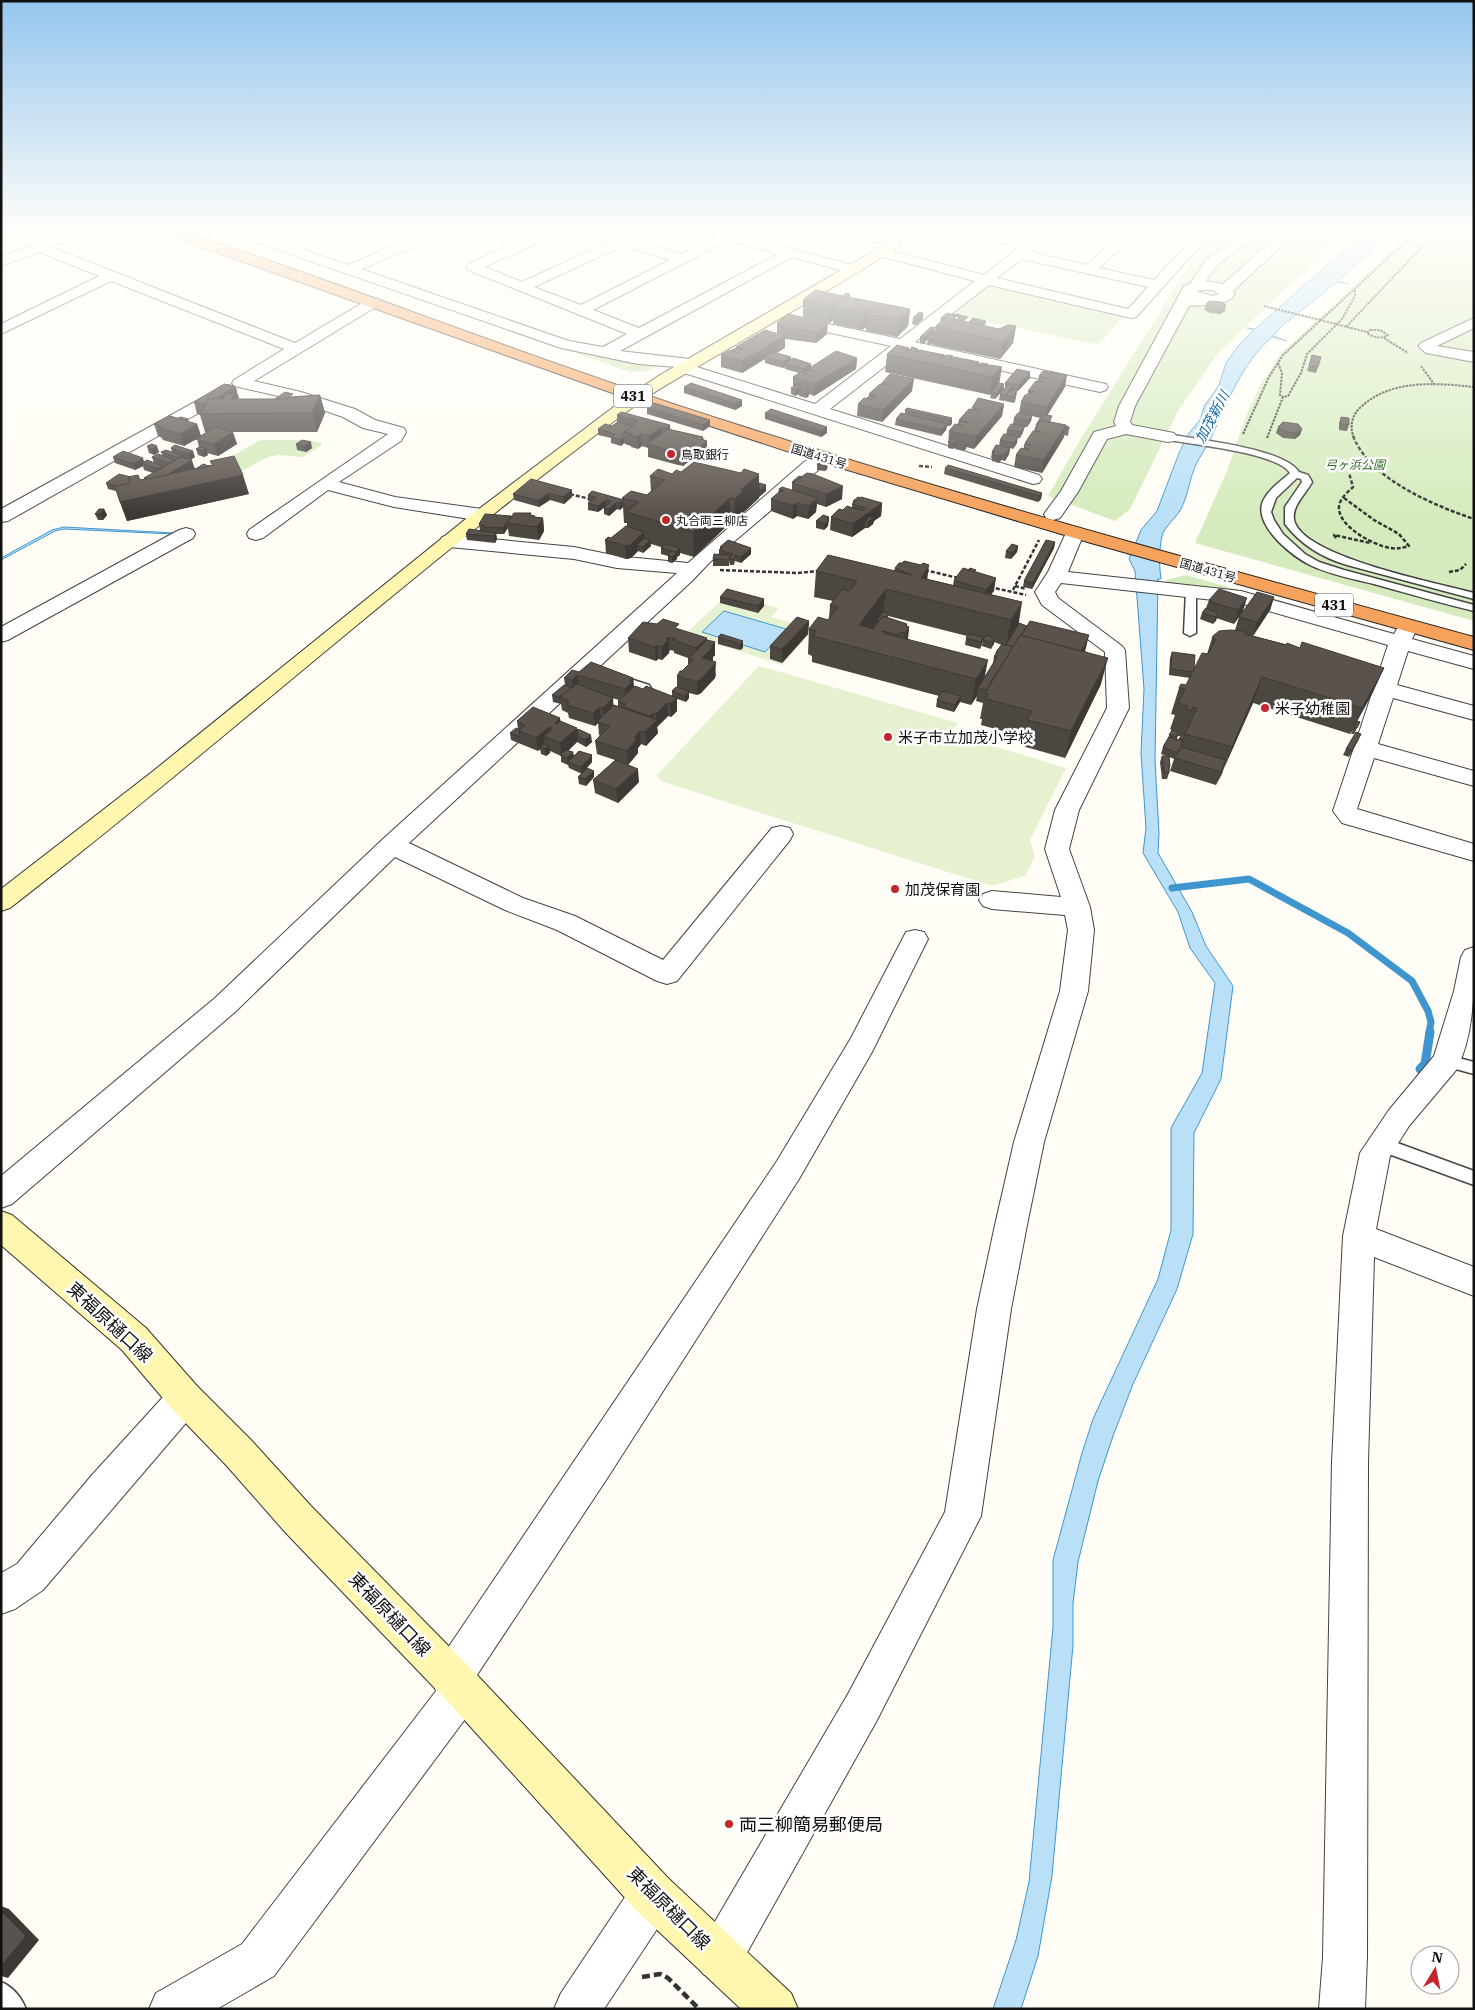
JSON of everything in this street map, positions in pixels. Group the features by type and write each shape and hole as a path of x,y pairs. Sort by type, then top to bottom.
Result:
{"highway":[{"name":"国道431号","path":"447,327 643,393 1053,514 1102,534 1198,561 1474,632"},
{"name":"国道431号","path":"462,327 823,457 1075,533 1102,534"},
{"name":"国道431号","path":"1198,561 1404,634 1474,644"}],"street":[{"path":"240,327 297,349"},
{"path":"1,517 157,432 333,327"},
{"path":"514,327 566,345 604,353 688,365 818,410 1033,479"},
{"path":"623,327 640,334"},
{"path":"604,353 653,327"},
{"path":"1,902 78,844 449,541 526,481 643,393 755,327"},
{"path":"822,327 1100,387"},
{"path":"818,410 926,327"},
{"path":"1126,429 1122,422 1127,406 1171,327"},
{"path":"1464,327 1426,346 1432,350 1474,357"},
{"path":"240,383 295,395 349,413 369,424 398,432 395,437 325,484 256,534"},
{"path":"1053,514 1069,492 1100,436 1126,429 1168,437"},
{"path":"1,1195 225,1005 392,845 542,714 586,668 692,570 810,466 823,457"},
{"path":"325,484 394,502 482,515"},
{"path":"719,1958 862,1708 963,1516 994,1309 1011,1225 1029,1142 1074,990 1081,930 1077,907 1058,849 1067,810 1118,708 1115,650 1055,606 1045,592 1055,576 1075,533"},
{"path":"1,636 186,534"},
{"path":"449,541 574,554 617,562 692,570"},
{"path":"1055,576 1230,595 1404,634 1474,663"},
{"path":"1404,634 1345,811 1348,815 1474,853"},
{"path":"1386,689 1474,714"},
{"path":"1366,748 1474,779"},
{"path":"392,845 514,904 566,923 667,974 781,834"},
{"path":"992,900 1077,907"},
{"path":"172,2009 258,1960 457,1684 595,1464 788,1170 862,1044 915,939"},
{"path":"1342,2009 1345,1957 1350,1462 1358,1236 1374,1153 1399,1118 1460,1065 1468,991 1474,957"},
{"name":"東福原樋口線","path":"1,1224 134,1340 185,1398 457,1684 652,1895 775,2009"},
{"path":"1358,1236 1474,1282"},
{"path":"1,1595 30,1577 105,1488 185,1398"},
{"path":"577,2009 652,1895"}],"lane":[{"path":"1168,437 1262,454 1290,466 1295,474 1305,477 1307,482 1302,493 1290,507 1290,524 1303,538 1335,558 1474,596"},
{"path":"1295,474 1274,493 1266,505 1267,516 1271,526 1298,554 1317,564 1347,574 1474,608"},
{"path":"1190,633 1191,591"},
{"path":"586,668 645,688"},
{"path":"1381,1144 1474,1178"},
{"path":"1,1994 14,2009"}],"path":[{"path":"1243,434 1269,377 1283,355 1312,327"},
{"path":"1283,397 1288,396 1301,373 1307,354 1334,327"},
{"path":"1346,327 1367,332 1380,330 1388,335 1385,338 1376,338 1368,335 1367,332"},
{"path":"1278,363 1282,373 1280,395 1283,397"},
{"path":"1474,387 1434,384 1392,389 1358,407 1351,418 1352,436 1364,455 1381,471 1403,487 1428,501 1474,519"},
{"path":"1267,438 1283,397"},
{"path":"1344,498 1374,520 1399,534 1409,546 1402,549 1387,548 1366,540 1355,532 1340,514 1340,502 1353,487 1349,473"},
{"path":"526,481 597,501"},
{"path":"1013,590 1043,533"},
{"path":"1447,572 1460,570 1466,564"},
{"path":"692,570 820,571"},
{"path":"923,570 965,580"},
{"path":"982,585 1018,594 1047,597"},
{"path":"632,1981 641,1977 660,1974 668,1978 698,2009"}],"green space":[{"path":"453,327 456,327 541,358"},
{"path":"500,327 592,355 660,365 647,371 630,372"},
{"path":"1011,327 1114,327 1100,343 1095,344"},
{"path":"1151,327 1246,327 1218,353 1178,411 1130,509 1115,521 1048,496 1080,440"},
{"name":"弓ヶ浜公園","path":"1309,327 1453,327 1414,345 1417,349 1474,359 1474,621 1195,543 1227,471 1246,416 1261,384 1280,354"},
{"path":"1474,327 1474,356 1443,350 1436,344"},
{"path":"754,428 897,473 1122,541 915,481"},
{"path":"260,440 309,440 321,443 321,446 303,457 279,455 268,457 242,471 224,465 226,460"},
{"path":"1186,575 1387,632 1166,584 1166,580"},
{"path":"728,594 779,608 771,617 814,629 782,665 685,634"},
{"path":"759,666 958,723 951,733 1066,768 1030,840 1035,856 1025,876 992,886 663,782 656,776"}],"water":[{"name":"加茂新川","path":"1257,327 1281,327 1273,336 1287,341 1272,337 1261,347 1236,384 1193,472 1181,509 1165,529 1162,536 1160,547 1161,579 1158,579 1155,760 1159,833 1158,853 1192,912 1206,946 1233,986 1221,1079 1194,1133 1193,1234 1177,1289 1133,1384 1113,1436 1098,1481 1078,1562 1073,1603 1073,1645 1052,1876 1038,1956 1021,2009 993,2009 1016,1940 1029,1882 1053,1627 1053,1560 1093,1419 1158,1279 1171,1230 1171,1128 1202,1073 1215,983 1190,948 1178,912 1143,853 1146,828 1141,753 1144,689 1135,571 1129,559 1141,530 1157,511 1179,453 1189,433 1200,420 1205,405 1219,385 1226,363 1238,346 1254,330 1247,328 1255,329"},
{"path":"64,527 174,533 64,529 55,531 1,560 1,558 52,530"},
{"path":"724,611 786,629 765,652 702,632"}],"building":[{"path":"781,327 823,327 817,332"},
{"path":"931,327 934,328 924,338 920,337"},
{"path":"935,327 989,327 999,329 1004,327 1015,327 1003,342"},
{"path":"765,330 785,336 742,361 721,355 730,350 738,353 732,350 736,348 743,349 736,347"},
{"path":"934,332 934,337 928,338"},
{"path":"897,345 909,348 906,350 908,351 912,347 918,349 915,352 920,350 944,355 940,358 946,355 953,356 949,360 954,357 979,362 978,366 981,363 988,364 986,366 1002,367 992,377 887,354"},
{"path":"836,351 857,358 815,384 793,377 801,372 808,374 804,372 808,370 815,371 808,369"},
{"path":"773,352 791,357 783,362 765,357"},
{"path":"1312,355 1321,357 1318,367 1309,366"},
{"path":"793,358 811,364 804,369 785,363"},
{"path":"1017,369 1030,372 1019,385 1005,383"},
{"path":"1043,371 1067,375 1047,407 1021,402 1025,395 1034,392 1028,391 1036,381 1044,382 1038,380 1040,378 1047,378 1039,376"},
{"path":"890,374 914,379 883,410 858,404 864,398 873,399 867,398 870,396 876,397 869,394 880,384 889,385 882,383"},
{"path":"691,383 742,400 735,404 684,387"},
{"path":"999,383 1004,384 996,393 991,392"},
{"path":"224,384 235,386 214,399 208,399 205,405 194,402"},
{"path":"1008,384 1013,386 1005,395 1000,394"},
{"path":"797,385 802,386 796,390 791,388"},
{"path":"802,388 809,390 806,392 799,390"},
{"path":"1012,390 1017,391 1014,394 1016,395 1015,397 1005,395"},
{"path":"285,392 293,394 285,399 275,399"},
{"path":"226,394 235,394 231,399 287,399 289,397 320,395 312,413 200,414 208,399 223,399"},
{"path":"978,398 1004,404 976,437 949,431 955,424 963,426 958,424 960,421 968,422 959,420 969,409 978,410 972,408"},
{"path":"654,403 710,420 703,425 647,408"},
{"path":"907,408 952,418 950,420 905,410"},
{"path":"771,409 827,427 821,431 765,413"},
{"path":"621,412 670,425 666,429 662,427 649,436 641,434 637,437 624,432 638,421 617,415"},
{"path":"901,413 947,424 942,430 896,419"},
{"path":"1018,413 1032,415 1028,421 1014,418"},
{"path":"1043,414 1052,416 1049,422 1040,420 1036,425"},
{"path":"170,416 197,424 180,434 159,428 161,426 154,424"},
{"path":"1341,417 1349,418 1349,425 1341,424"},
{"path":"178,418 188,419 185,421"},
{"path":"1040,420 1066,425 1044,460 1016,455 1021,448 1030,450 1024,447 1025,444 1033,446 1025,443 1033,431 1041,432 1035,430"},
{"path":"618,422 631,426 624,432 624,437 620,440 611,437 615,434 598,429 605,424 612,426"},
{"path":"1283,422 1298,424 1302,429 1297,433 1285,432 1278,427"},
{"path":"1011,424 1025,426 1021,432 1007,430"},
{"path":"215,427 233,432 214,444 196,439"},
{"path":"668,429 703,437 701,439 707,441 698,448 687,446 677,453 647,444"},
{"path":"1004,434 1018,437 1014,443 1000,440"},
{"path":"952,438 958,440 954,443 948,442"},
{"path":"302,440 311,442 304,446 296,444"},
{"path":"958,441 967,443 965,445 956,443"},
{"path":"152,444 157,446 152,449 147,446"},
{"path":"175,445 193,451 188,454 171,448"},
{"path":"996,445 1010,448 1006,454 1000,456 993,455 995,452 992,452"},
{"path":"200,447 206,448 202,451 196,449"},
{"path":"166,450 184,456 178,458 161,452"},
{"path":"123,451 143,458 133,464 113,457"},
{"path":"158,454 175,460 169,463 152,457"},
{"path":"684,455 688,456 683,460 679,459"},
{"path":"234,456 243,475 120,502 115,486 130,483 128,477 138,475 140,480 213,465 210,461"},
{"path":"181,457 192,460 167,475 148,479 144,478"},
{"path":"147,460 163,466 158,469 142,463"},
{"path":"820,461 828,463 825,465 817,464"},
{"path":"694,462 741,473 744,469 759,474 741,490 744,491 735,499 730,498 693,532 626,512 639,502 622,498 631,491 647,495 665,480 650,476 658,469 672,474 676,470 681,472"},
{"path":"203,464 209,466 196,469"},
{"path":"948,465 1042,493 1039,496 945,468"},
{"path":"807,473 843,486 826,494 793,483"},
{"path":"119,474 131,477 128,477 130,483 117,486 106,483"},
{"path":"799,476 802,477 792,482"},
{"path":"531,479 572,490 563,497 549,493 538,501 513,494"},
{"path":"759,483 766,485 759,491"},
{"path":"782,487 817,499 809,506 797,503 793,506 771,499 779,492 784,491 779,489"},
{"path":"592,491 624,500 616,503 609,509 604,508 611,501 606,500 598,506 588,503 596,497 588,495"},
{"path":"861,497 882,503 853,524 831,517 839,509 843,510 847,506 862,511 865,508 852,504"},
{"path":"99,509 104,509 100,514 95,514"},
{"path":"514,513 531,513 530,515 534,517 543,518 537,527 507,523"},
{"path":"485,514 511,516 503,528 483,527 479,524"},
{"path":"823,515 829,517 827,519 829,520 824,524 816,521"},
{"path":"870,516 874,518 868,522 865,521"},
{"path":"626,526 644,532 630,545 625,546 605,540 608,537 611,538"},
{"path":"469,529 496,533 494,536 466,534"},
{"path":"644,538 650,540 643,547 637,545"},
{"path":"728,540 751,548 741,557 735,555 734,559 730,559 733,554 719,550"},
{"path":"1046,540 1055,542 1033,583 1024,581"},
{"path":"666,544 680,548 675,552 661,548"},
{"path":"1012,544 1018,546 1012,553 1006,551"},
{"path":"672,551 677,553 672,557 668,555"},
{"path":"714,554 730,555 729,560 713,559"},
{"path":"828,555 912,575 895,568 904,561 921,565 923,563 929,565 921,578 1022,602 1011,620 886,589 859,625 873,629 883,616 907,624 906,626 909,627 905,633 901,632 899,635 883,631 883,633 988,660 976,679 813,636 816,631 809,629 818,617 828,620 838,607 830,605 842,589 850,591 857,581 816,571"},
{"path":"963,568 996,578 986,590 954,580"},
{"path":"970,568 976,570 974,572 968,570"},
{"path":"727,589 764,599 758,606 720,597"},
{"path":"1219,589 1247,598 1238,610 1211,602 1209,600"},
{"path":"1257,592 1274,597 1257,622 1239,617"},
{"path":"1206,608 1218,614 1215,617 1202,613"},
{"path":"883,612 889,613 886,617 883,616 879,621 877,620"},
{"path":"797,617 809,621 782,649 770,646"},
{"path":"663,619 679,624 675,628 707,638 696,648 669,637 662,647 657,645 655,647 628,638 643,622 657,624"},
{"path":"1030,621 1089,635 1081,651 1021,636"},
{"path":"1019,623 1027,626 1013,647 1006,645"},
{"path":"1219,631 1243,631 1246,632 1245,634 1286,645 1287,643 1300,648 1302,642 1384,668 1362,708 1262,677 1232,747 1185,734 1197,708 1193,707 1191,711 1186,709 1188,706 1178,703 1185,689 1179,688 1181,684 1186,685 1202,653 1208,654 1216,639 1212,638 1213,636"},
{"path":"721,634 743,641 740,644 718,637"},
{"path":"969,634 983,637 981,642 966,638"},
{"path":"986,635 995,638 992,642 983,640"},
{"path":"1020,635 1108,658 1071,731 1027,720 1032,711 986,699 989,694 985,693"},
{"path":"707,640 715,642 711,646 713,647 702,658 716,662 715,664 697,682 677,676 693,660 688,659"},
{"path":"1002,644 1013,647 986,690 978,688 997,657 994,656 998,653 996,652"},
{"path":"1172,652 1195,655 1193,672 1171,669"},
{"path":"591,662 633,678 630,681 632,682 625,689 577,675 572,680 564,678 572,670 579,672"},
{"path":"577,684 613,698 603,708 600,707 593,713 567,705 569,701 560,696"},
{"path":"564,685 572,688 560,696 560,698 552,695"},
{"path":"635,686 643,689 646,686 677,698 670,704 667,703 656,714 653,713 650,716 623,707 626,704 618,701"},
{"path":"676,687 689,691 685,696 672,691"},
{"path":"942,691 961,696 955,705 937,700"},
{"path":"614,705 657,720 645,732 640,731 634,738 637,739 627,751 595,741 610,726 597,722"},
{"path":"533,707 560,718 555,723 557,724 560,721 577,728 560,743 544,736 553,728 549,727 536,738 519,731 525,725 517,721"},
{"path":"1357,721 1360,722 1357,728 1354,727"},
{"path":"516,728 520,730 520,737 510,733"},
{"path":"578,729 591,735 585,740 577,736"},
{"path":"1172,730 1179,732 1176,737 1169,735"},
{"path":"1356,732 1361,734 1352,750 1346,749"},
{"path":"1182,734 1185,735 1183,740 1179,739"},
{"path":"1169,737 1183,741 1177,753 1163,747"},
{"path":"544,744 549,746 545,749 540,747"},
{"path":"1181,747 1226,760 1221,772 1175,758"},
{"path":"566,750 573,752 567,758 560,755"},
{"path":"579,751 592,755 581,767 568,762"},
{"path":"1162,756 1169,756 1169,773 1164,772"},
{"path":"616,760 638,769 616,789 593,780"},
{"path":"587,768 594,771 585,779 578,777"},
{"path":"1,1911 26,1936 1,1966"}],"waterway":[{"path":"1172,888 1249,879 1348,933 1412,981 1428,1011 1431,1022 1429,1033"},
{"path":"1420,1069 1425,1064 1430,1032"}],"place":[{"name":"鳥取銀行","path":"671,454"},
{"name":"丸合両三柳店","path":"666,520"},
{"name":"米子幼稚園","path":"1265,708"},
{"name":"米子市立加茂小学校","path":"888,737"},
{"name":"加茂保育園","path":"895,889"},
{"name":"両三柳簡易郵便局","path":"729,1824"}]}
